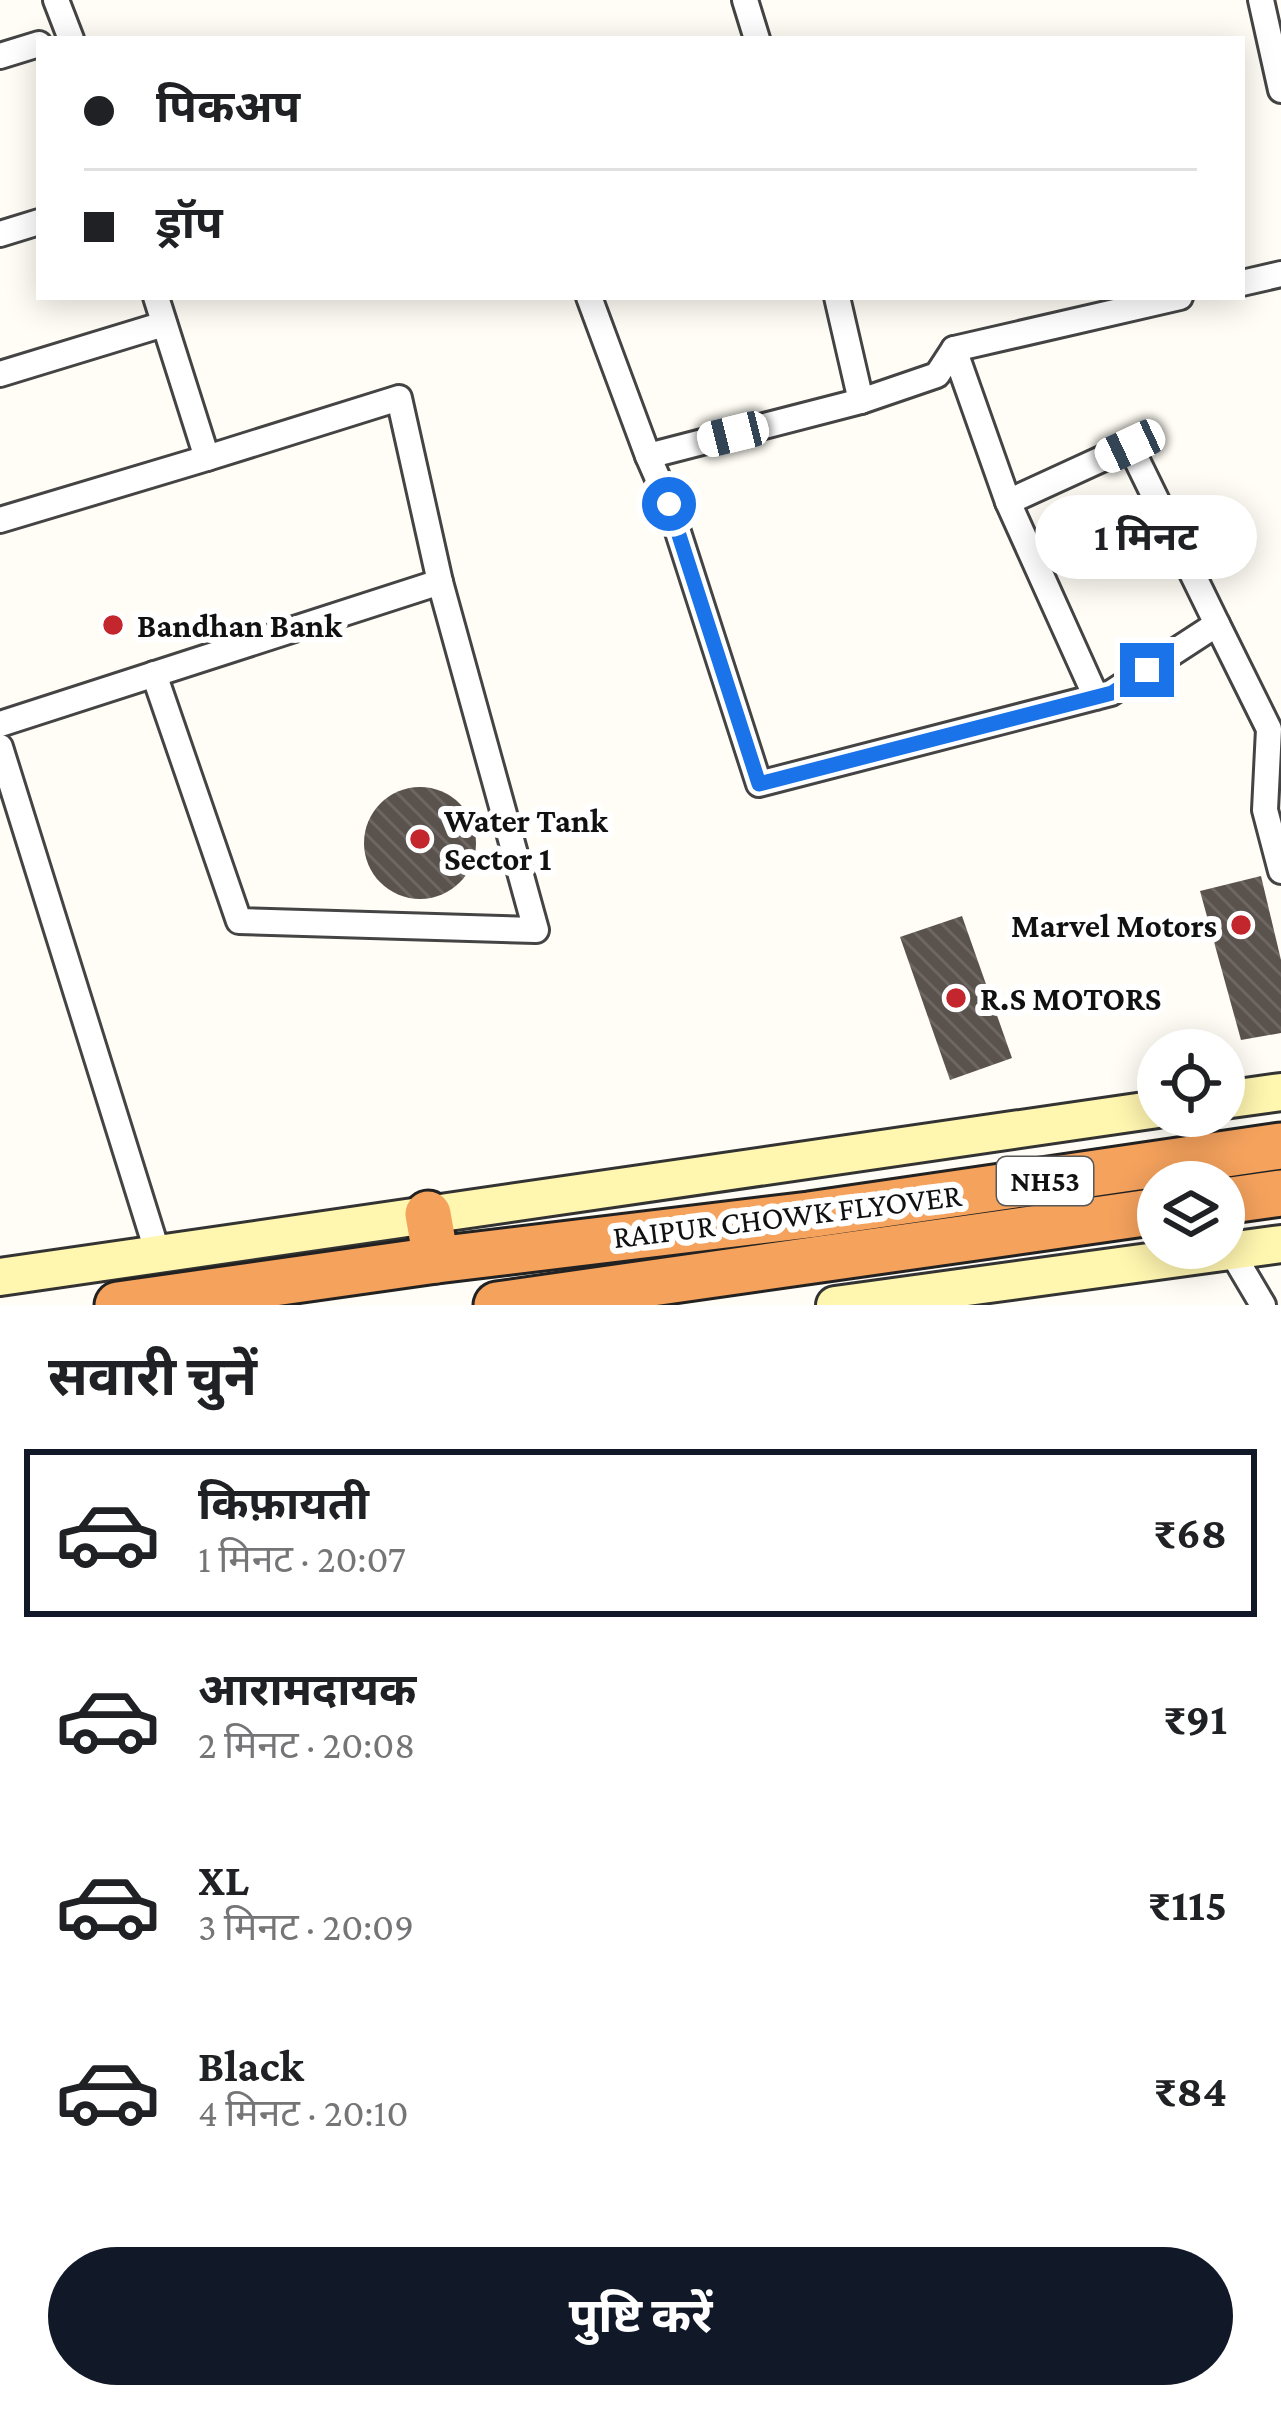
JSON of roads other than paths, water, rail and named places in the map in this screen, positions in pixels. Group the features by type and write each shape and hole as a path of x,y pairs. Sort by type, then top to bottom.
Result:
{"highway":[{"name":"RAIPUR CHOWK FLYOVER","path":"497,1305 812,1237 1281,1146"},
{"path":"1245,1198 1281,1193"},
{"name":"RAIPUR CHOWK FLYOVER","path":"436,1260 1137,1213"},
{"path":"428,1214 436,1260"},
{"name":"NH53","path":"118,1305 436,1260"}],"street":[{"path":"56,0 65,36"},
{"path":"746,0 756,36"},
{"path":"1261,0 1281,90"},
{"path":"0,56 36,45"},
{"path":"0,234 36,223"},
{"path":"1245,282 1281,274"},
{"path":"157,300 207,458"},
{"path":"590,300 669,504 759,784 1112,693 1217,624"},
{"path":"838,300 861,401"},
{"path":"648,456 861,401 937,375 954,349 1167,300"},
{"path":"0,374 164,324"},
{"path":"954,349 1008,502 1096,697"},
{"path":"0,520 399,398 440,582 536,930 238,921 154,674"},
{"path":"1008,502 1130,446 1269,729 1265,810 1281,872"},
{"path":"0,724 440,582"},
{"path":"0,747 158,1254"},
{"path":"1245,1097 1281,1092"},
{"path":"0,1277 1137,1112"},
{"path":"1245,1249 1281,1244"},
{"path":"835,1305 1137,1264"},
{"path":"1242,1269 1263,1305"}],"place":[{"name":"Bandhan Bank","path":"113,625"},
{"name":"Water Tank Sector 1","path":"420,839"},
{"name":"Marvel Motors","path":"1241,925"},
{"name":"R.S MOTORS","path":"956,998"}]}
